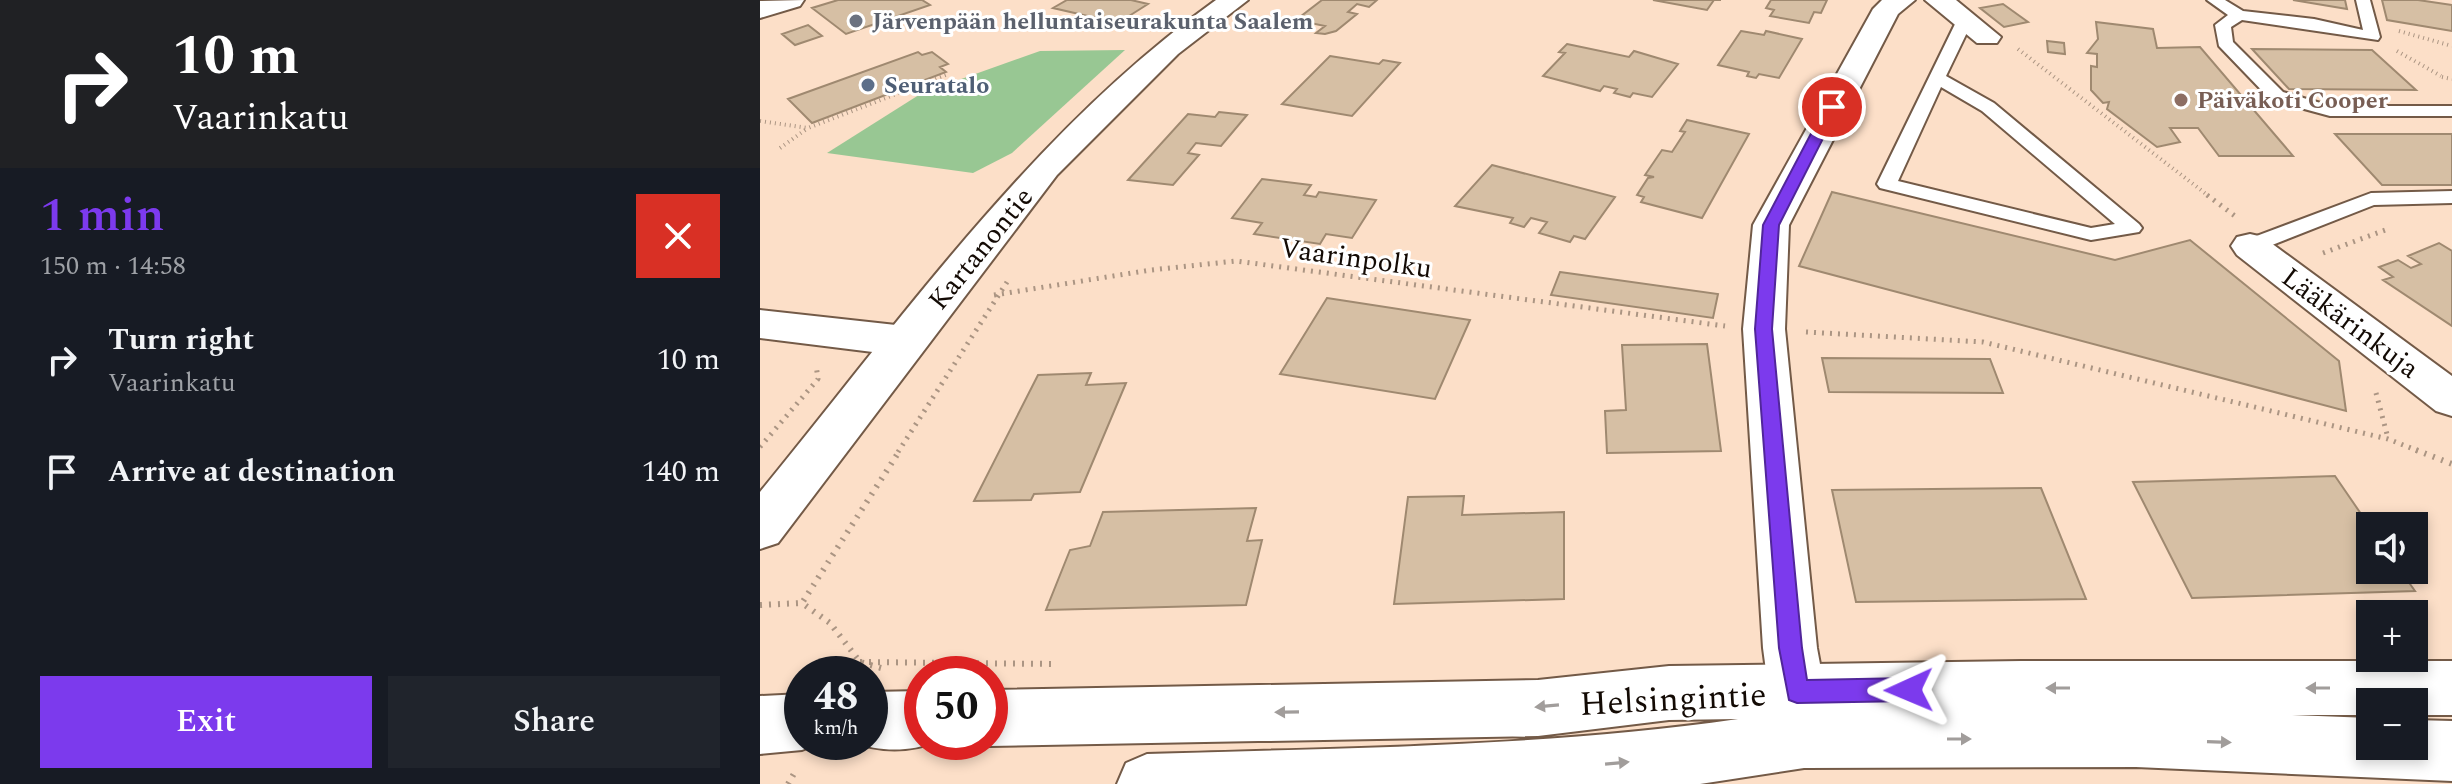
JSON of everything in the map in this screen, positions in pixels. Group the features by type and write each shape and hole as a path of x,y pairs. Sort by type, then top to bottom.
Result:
{"street":[{"path":"760,10 790,0"},
{"name":"Kartanontie","path":"760,528 1045,168 1168,48 1234,0"},
{"path":"1801,715 1785,426 1764,329 1771,225 1887,9 1901,0"},
{"path":"1939,0 1986,32"},
{"name":"Lääkärinkuja","path":"2258,243 2452,399"},
{"path":"760,324 905,341"},
{"name":"Helsingintie","path":"1147,784 1495,773 1662,760 1801,715 2452,688"},
{"name":"Helsingintie","path":"1008,718 1538,708 1669,693 1801,715 2136,738 2452,751"},
{"path":"760,725 784,723"}],"lane":[{"path":"2214,0 2239,15 2371,33 2363,0"},
{"path":"2239,15 2223,25 2225,43 2277,96 2330,111 2452,111"},
{"path":"1937,78 1988,107 2132,228 2091,234 1887,184 1937,78 1986,32"},
{"path":"2258,243 2371,199 2452,197"}],"path":[{"path":"1986,32 2258,243 2300,263 2390,228"},
{"path":"2371,33 2414,32 2452,46"},
{"path":"2371,33 2441,76"},
{"path":"780,148 808,128 948,74"},
{"path":"760,121 808,128"},
{"name":"Vaarinpolku","path":"942,295 999,295 1151,270 1236,261 1764,329 1983,342 2388,439 2452,464"},
{"path":"802,603 1015,270"},
{"path":"760,605 802,603 830,623 855,656"}],"green space":[{"path":"1125,50 1012,153 973,173 827,153 922,93 1040,51"}],"building":[{"name":"Järvenpään helluntaiseurakunta Saalem","path":"838,0 922,0 930,5 846,34 812,8"},
{"path":"1067,0 1131,0 1148,4 1118,23 1053,8"},
{"path":"1322,0 1377,0 1369,7 1357,4 1348,12 1357,14 1336,31 1325,34 1316,33 1325,26 1296,20"},
{"path":"1653,0 1714,0 1707,10"},
{"path":"1771,0 1827,0 1821,13 1814,12 1809,23 1770,16 1774,10 1766,8"},
{"path":"2293,0 2345,0 2347,9"},
{"path":"2382,0 2418,0 2452,5 2452,31 2387,20"},
{"path":"2003,4 2028,22 2004,27 1980,8"},
{"path":"2096,22 2153,29 2157,48 2200,47 2293,156 2219,156 2198,128 2170,128 2180,142 2157,147 2107,109 2109,102 2103,103 2091,90 2091,66 2097,67 2097,54 2087,53 2098,39"},
{"path":"808,25 822,36 795,45 782,34"},
{"path":"1741,31 1764,35 1766,31 1802,39 1779,78 1759,74 1756,78 1747,76 1749,72 1718,65"},
{"path":"2047,41 2064,43 2065,54 2048,52"},
{"path":"1567,44 1629,57 1634,51 1678,64 1652,97 1633,93 1630,97 1614,93 1617,89 1604,86 1600,91 1543,76 1565,53 1559,52"},
{"path":"2252,49 2372,50 2416,90 2289,89"},
{"name":"Seuratalo","path":"918,52 922,55 932,52 948,64 940,67 946,72 812,123 788,99"},
{"path":"1330,56 1379,64 1383,60 1400,63 1352,116 1282,104"},
{"path":"1219,112 1247,115 1221,146 1196,143 1188,153 1199,155 1173,185 1128,180 1188,114 1215,117"},
{"path":"1687,120 1749,134 1702,218 1641,202 1644,197 1637,195 1648,178 1654,177 1645,175 1662,150 1672,152 1685,132 1680,131"},
{"path":"2335,134 2452,134 2452,185 2382,185"},
{"path":"1492,165 1615,197 1585,239 1574,236 1570,242 1539,233 1547,222 1531,218 1524,227 1510,223 1513,218 1455,206"},
{"path":"1262,179 1311,185 1304,195 1316,197 1319,192 1376,200 1352,238 1326,234 1320,244 1254,234 1262,223 1232,218"},
{"path":"1832,192 2115,260 2190,240 2339,361 2346,411 1799,266"},
{"path":"2439,243 2452,251 2452,326 2383,280 2393,277 2379,267 2398,260 2411,268 2421,264 2408,256"},
{"path":"1560,272 1718,294 1713,318 1551,295"},
{"path":"1327,298 1470,320 1435,399 1280,374"},
{"path":"1707,344 1721,451 1607,453 1605,411 1626,410 1622,345"},
{"path":"1822,358 1990,359 2003,393 1829,392"},
{"path":"1091,373 1086,385 1126,383 1080,492 1034,494 1031,500 974,501 1038,375"},
{"path":"2335,476 2360,512 2356,512 2356,584 2410,584 2415,591 2192,598 2133,482"},
{"path":"2041,488 2086,599 1856,602 1832,490"},
{"path":"1464,496 1462,515 1564,512 1564,599 1394,604 1408,497"},
{"path":"1256,508 1247,541 1262,540 1246,605 1046,610 1070,550 1090,546 1103,512"}],"place":[{"name":"Järvenpään helluntaiseurakunta Saalem","path":"856,21"},
{"name":"Seuratalo","path":"868,85"},
{"name":"Päiväkoti Cooper","path":"2181,100"}],"route":[{"path":"1832,107 1771,225 1764,329 1790,648 1797,692 1909,690"}]}
